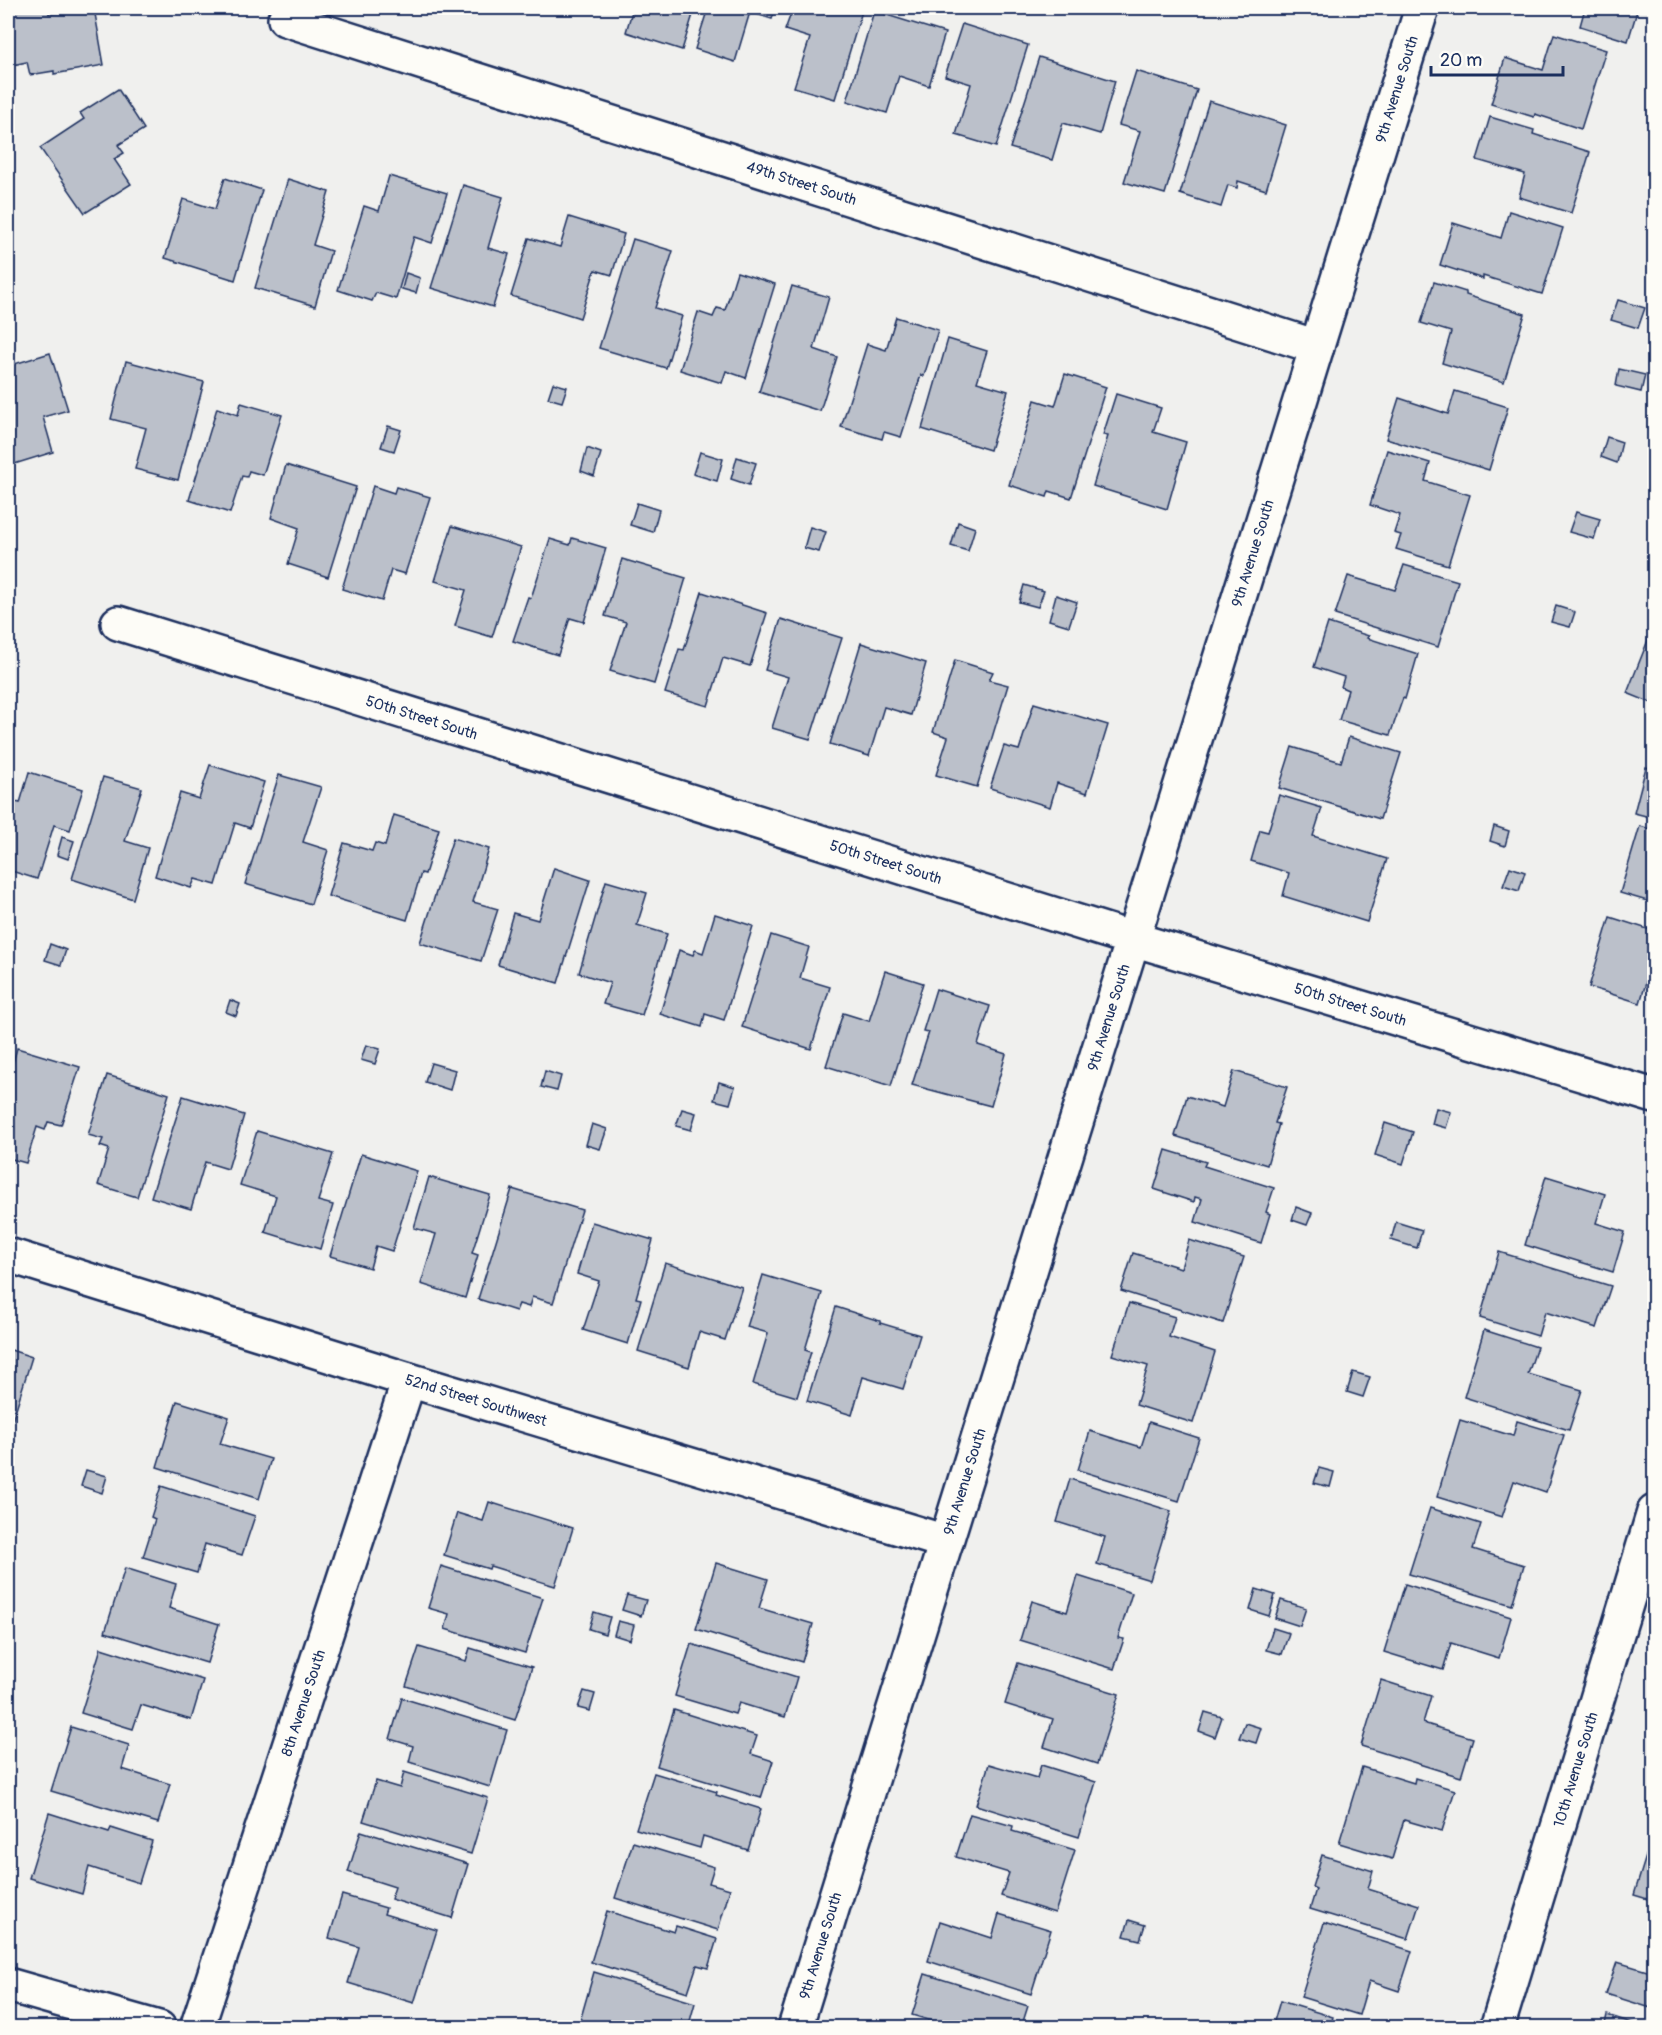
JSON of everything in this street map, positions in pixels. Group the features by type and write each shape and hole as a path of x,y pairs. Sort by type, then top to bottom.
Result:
{"street":[{"name":"9th Avenue South","path":"795,2028 1422,8"},
{"name":"49th Street South","path":"285,19 1317,347"},
{"name":"50th Street South","path":"118,623 1132,939 1654,1096"},
{"name":"52nd Street Southwest","path":"8,1256 946,1542"},
{"name":"8th Avenue South","path":"197,2028 409,1380"},
{"name":"10th Avenue South","path":"1497,2028 1654,1512"},
{"path":"8,1984 159,2028"}],"building":[{"path":"8,8 48,8 49,14 94,8 104,65 54,74 54,71 30,75 27,62 8,66"},
{"path":"633,8 695,8 682,50 626,32"},
{"path":"708,8 776,8 772,19 750,12 735,62 695,49"},
{"path":"793,8 863,8 835,99 794,87 810,38 785,30"},
{"path":"1585,8 1638,8 1628,41 1580,26"},
{"path":"874,11 945,33 929,86 899,76 887,113 847,101"},
{"path":"962,24 1028,45 996,147 956,135 971,84 945,76"},
{"path":"1554,34 1606,50 1581,129 1535,114 1534,117 1491,104 1505,58 1543,70"},
{"path":"1039,57 1115,81 1100,134 1063,123 1052,160 1010,148"},
{"path":"1136,71 1197,90 1165,194 1124,182 1140,131 1119,125"},
{"path":"118,89 144,129 118,145 124,153 114,159 131,184 85,213 40,148 84,119 80,113"},
{"path":"1209,101 1286,125 1266,190 1238,181 1237,188 1228,185 1221,207 1180,194"},
{"path":"1490,117 1534,130 1533,134 1590,152 1571,213 1519,197 1525,174 1477,160"},
{"path":"389,176 447,193 432,243 414,237 396,299 376,293 372,301 338,290 364,206 379,211"},
{"path":"225,178 262,190 235,280 165,258 183,199 215,209"},
{"path":"288,179 329,192 313,245 331,251 315,306 255,288"},
{"path":"463,185 503,197 488,248 509,254 493,307 431,288"},
{"path":"1509,211 1563,228 1542,294 1440,265 1453,223 1501,238"},
{"path":"569,217 624,234 612,275 595,270 580,318 511,296 529,238 560,247"},
{"path":"633,239 673,251 655,308 682,316 666,368 599,348"},
{"path":"737,272 775,284 746,378 726,371 722,383 680,370 698,312 713,317 717,308 725,310"},
{"path":"406,273 420,278 416,293 402,289"},
{"path":"1434,282 1525,314 1504,382 1442,363 1451,332 1421,323"},
{"path":"792,286 829,297 814,349 837,357 820,411 759,392"},
{"path":"1618,300 1645,308 1638,328 1611,320"},
{"path":"896,317 938,330 924,376 921,375 901,437 884,432 882,439 841,427 867,344 886,350"},
{"path":"948,339 987,351 977,382 1008,391 990,450 922,429"},
{"path":"50,353 68,410 43,417 53,452 8,466 8,366"},
{"path":"126,361 204,382 178,480 135,469 146,428 111,419"},
{"path":"1619,369 1645,375 1641,392 1616,386"},
{"path":"1065,374 1106,387 1071,498 1049,491 1047,497 1009,485 1035,400 1055,406"},
{"path":"553,383 567,387 562,402 548,398"},
{"path":"1455,391 1508,407 1489,470 1386,439 1399,398 1448,414"},
{"path":"1116,394 1161,408 1153,432 1186,442 1167,509 1093,486 1108,436 1103,435"},
{"path":"241,403 282,415 263,475 249,471 247,477 242,476 230,513 189,500 217,408 238,415"},
{"path":"388,426 401,430 394,451 381,447"},
{"path":"1607,437 1622,442 1617,463 1601,457"},
{"path":"587,448 601,453 594,476 581,471"},
{"path":"1387,450 1430,463 1425,481 1470,495 1448,565 1396,549 1401,535 1394,533 1400,515 1370,505"},
{"path":"700,452 723,459 717,481 693,474"},
{"path":"737,457 756,463 749,485 731,479"},
{"path":"286,465 356,487 328,577 288,564 299,528 271,518"},
{"path":"373,486 394,493 396,487 430,497 405,574 391,570 382,601 342,589"},
{"path":"637,503 659,510 653,532 630,525"},
{"path":"1576,512 1600,519 1594,539 1569,532"},
{"path":"958,522 975,528 968,551 951,546"},
{"path":"452,526 521,547 492,637 455,626 466,590 435,581"},
{"path":"810,527 826,532 819,552 804,548"},
{"path":"572,538 606,548 584,622 570,618 558,655 513,641 528,597 531,598 550,539 570,545"},
{"path":"622,559 686,578 654,684 610,671 626,622 605,616"},
{"path":"1404,565 1458,581 1438,647 1335,615 1348,576 1395,590"},
{"path":"1024,585 1044,591 1038,607 1019,602"},
{"path":"702,592 767,613 750,666 723,658 708,706 665,693 679,649 684,650"},
{"path":"1056,595 1077,602 1069,626 1049,620"},
{"path":"1556,606 1575,612 1570,627 1551,622"},
{"path":"781,619 842,638 810,739 772,728 788,677 765,670"},
{"path":"1328,623 1418,654 1405,699 1403,698 1390,735 1339,720 1348,690 1341,687 1344,677 1314,667"},
{"path":"1654,625 1654,704 1627,693"},
{"path":"861,643 926,663 911,715 884,707 869,756 830,744"},
{"path":"955,660 993,672 989,680 1008,685 977,787 936,775 948,737 933,732"},
{"path":"1034,703 1108,725 1087,793 1057,783 1050,807 990,788 1004,746 1019,750"},
{"path":"1349,737 1401,753 1380,819 1279,788 1292,747 1341,762"},
{"path":"1654,746 1654,818 1634,813"},
{"path":"210,765 264,782 250,828 235,823 216,885 195,879 191,888 155,876 180,793 199,799"},
{"path":"29,772 83,789 70,830 54,825 37,879 8,870 8,800 20,803"},
{"path":"279,775 321,787 303,842 328,850 311,904 245,884"},
{"path":"103,777 142,788 125,841 148,848 133,899 72,879"},
{"path":"1279,795 1322,808 1313,836 1387,859 1367,922 1283,896 1289,873 1251,861 1260,830 1268,832"},
{"path":"394,815 439,829 425,874 421,873 407,920 328,896 344,843 372,851 375,843 385,846"},
{"path":"1494,826 1509,831 1505,846 1490,841"},
{"path":"1640,826 1654,830 1654,903 1620,893"},
{"path":"62,837 74,841 68,859 57,855"},
{"path":"453,838 489,849 473,902 498,909 481,961 420,943"},
{"path":"1510,867 1525,872 1519,891 1503,886"},
{"path":"554,868 590,880 558,983 498,965 513,913 538,920"},
{"path":"606,881 647,893 637,925 667,934 642,1015 603,1004 610,983 579,973"},
{"path":"715,914 753,926 724,1020 705,1014 702,1027 660,1014 679,950 693,955 695,950 703,953"},
{"path":"1610,917 1654,931 1654,978 1648,976 1640,1003 1589,987"},
{"path":"771,935 809,947 800,978 830,987 811,1049 742,1027"},
{"path":"50,944 66,950 61,965 45,960"},
{"path":"885,971 923,983 891,1086 826,1066 843,1013 869,1021"},
{"path":"936,989 990,1006 978,1045 1006,1054 991,1106 912,1085 929,1032 923,1031"},
{"path":"230,1000 240,1004 236,1016 226,1012"},
{"path":"366,1045 380,1049 375,1064 361,1060"},
{"path":"17,1048 80,1067 61,1125 48,1122 45,1130 37,1127 26,1163 8,1158 8,1080"},
{"path":"431,1063 455,1070 450,1090 425,1082"},
{"path":"545,1071 561,1076 557,1091 541,1087"},
{"path":"1234,1071 1287,1087 1275,1123 1279,1124 1267,1165 1175,1136 1187,1096 1223,1107"},
{"path":"107,1075 169,1094 137,1197 98,1185 109,1149 100,1146 103,1139 88,1135"},
{"path":"719,1082 735,1087 730,1104 714,1100"},
{"path":"183,1096 244,1115 228,1169 205,1162 191,1209 151,1197"},
{"path":"1436,1108 1451,1112 1446,1128 1432,1124"},
{"path":"682,1109 696,1113 691,1130 676,1126"},
{"path":"1385,1123 1413,1132 1403,1164 1375,1155"},
{"path":"592,1124 607,1129 600,1149 586,1145"},
{"path":"257,1131 333,1154 318,1201 333,1205 320,1249 265,1232 276,1196 240,1185"},
{"path":"1166,1150 1206,1162 1204,1166 1274,1188 1266,1212 1270,1214 1261,1243 1195,1222 1202,1199 1195,1197 1194,1202 1154,1189"},
{"path":"361,1154 417,1171 392,1251 376,1246 370,1268 330,1256"},
{"path":"1546,1176 1605,1194 1596,1223 1625,1232 1613,1272 1525,1245"},
{"path":"429,1177 490,1195 472,1253 478,1255 465,1298 421,1284 436,1234 414,1228"},
{"path":"512,1189 582,1210 553,1303 532,1297 529,1307 519,1304 516,1311 478,1299"},
{"path":"1296,1207 1312,1213 1307,1225 1292,1220"},
{"path":"592,1222 653,1240 636,1298 641,1299 628,1344 583,1330 599,1281 577,1274"},
{"path":"1396,1222 1422,1230 1417,1248 1391,1240"},
{"path":"1189,1240 1244,1257 1223,1323 1121,1291 1133,1253 1181,1268"},
{"path":"1499,1252 1611,1286 1597,1328 1545,1312 1538,1336 1480,1318"},
{"path":"665,1263 742,1287 725,1340 699,1332 689,1367 638,1351"},
{"path":"763,1275 822,1293 805,1350 811,1352 797,1397 753,1384 768,1333 747,1327"},
{"path":"1129,1303 1175,1317 1169,1337 1215,1352 1193,1423 1136,1405 1148,1366 1112,1355"},
{"path":"836,1307 920,1335 903,1389 863,1377 852,1415 807,1401"},
{"path":"1484,1330 1537,1347 1528,1374 1582,1390 1569,1430 1464,1397"},
{"path":"8,1349 32,1357 11,1425 8,1424"},
{"path":"1353,1372 1370,1377 1363,1397 1347,1392"},
{"path":"177,1401 229,1417 220,1444 271,1459 259,1499 157,1467"},
{"path":"1460,1420 1513,1436 1517,1421 1564,1435 1546,1492 1514,1481 1502,1517 1437,1497"},
{"path":"1149,1422 1199,1438 1179,1501 1078,1470 1090,1431 1141,1447"},
{"path":"1319,1468 1334,1472 1330,1487 1314,1483"},
{"path":"86,1470 107,1476 102,1493 81,1486"},
{"path":"1070,1479 1171,1511 1150,1580 1097,1564 1105,1537 1057,1522"},
{"path":"161,1486 255,1516 242,1555 205,1544 197,1573 143,1557 155,1519 151,1517"},
{"path":"489,1502 573,1528 555,1586 444,1555 457,1513 483,1521"},
{"path":"1430,1508 1481,1524 1473,1549 1524,1565 1512,1605 1409,1574"},
{"path":"716,1563 768,1579 759,1608 813,1624 802,1662 696,1629"},
{"path":"441,1566 543,1598 525,1653 445,1629 449,1614 428,1608"},
{"path":"125,1568 176,1584 169,1608 219,1624 207,1663 105,1632"},
{"path":"1078,1576 1132,1593 1118,1638 1124,1639 1114,1669 1020,1640 1032,1601 1067,1612"},
{"path":"1405,1584 1511,1617 1499,1658 1451,1643 1443,1670 1384,1652"},
{"path":"1256,1589 1275,1595 1269,1616 1250,1610"},
{"path":"627,1595 646,1600 641,1616 622,1610"},
{"path":"1281,1600 1306,1608 1300,1626 1275,1618"},
{"path":"594,1612 610,1617 605,1634 589,1629"},
{"path":"618,1621 634,1625 630,1640 614,1635"},
{"path":"1273,1628 1289,1633 1282,1654 1266,1650"},
{"path":"691,1644 797,1677 785,1717 739,1703 735,1714 675,1696"},
{"path":"419,1647 466,1661 470,1648 532,1667 515,1720 406,1686"},
{"path":"101,1648 203,1680 191,1720 141,1705 133,1729 81,1713"},
{"path":"1018,1663 1119,1694 1097,1764 1044,1747 1053,1719 1005,1704"},
{"path":"1381,1680 1431,1696 1423,1723 1473,1738 1461,1777 1361,1746"},
{"path":"584,1691 595,1694 590,1711 578,1708"},
{"path":"402,1698 507,1730 490,1787 409,1762 413,1746 390,1739"},
{"path":"674,1710 757,1736 751,1754 773,1761 761,1798 657,1766"},
{"path":"1205,1712 1222,1717 1215,1737 1199,1731"},
{"path":"1245,1723 1261,1728 1256,1743 1239,1738"},
{"path":"71,1727 129,1745 122,1769 170,1784 158,1823 51,1791"},
{"path":"989,1764 1037,1778 1041,1765 1096,1782 1079,1837 976,1805"},
{"path":"1362,1767 1414,1783 1415,1778 1455,1790 1442,1831 1404,1820 1392,1859 1339,1843"},
{"path":"404,1772 488,1798 471,1854 363,1821 376,1781 400,1788"},
{"path":"654,1773 717,1792 716,1795 761,1809 748,1850 703,1836 700,1848 636,1829"},
{"path":"49,1813 109,1832 111,1828 152,1841 139,1883 89,1867 82,1894 29,1878"},
{"path":"970,1814 1013,1826 1012,1831 1075,1850 1055,1913 1001,1896 1009,1873 956,1857"},
{"path":"361,1831 468,1864 452,1918 391,1899 395,1887 348,1872"},
{"path":"633,1842 714,1867 709,1883 730,1889 718,1930 615,1898"},
{"path":"1647,1853 1654,1855 1654,1901 1634,1895"},
{"path":"1322,1855 1373,1871 1368,1889 1419,1905 1408,1939 1310,1909 1316,1889 1312,1887"},
{"path":"342,1895 386,1908 384,1914 437,1930 414,2003 348,1983 359,1947 329,1938"},
{"path":"607,1911 674,1932 676,1926 717,1939 708,1968 697,1965 688,1992 591,1962"},
{"path":"999,1914 1051,1930 1031,1994 928,1961 940,1921 992,1938"},
{"path":"1129,1920 1145,1925 1140,1940 1124,1936"},
{"path":"1324,1923 1412,1951 1399,1991 1369,1981 1359,2015 1301,1997"},
{"path":"1617,1962 1654,1973 1654,2009 1606,1994"},
{"path":"594,1972 695,2003 688,2028 578,2028"},
{"path":"925,1974 1028,2006 1021,2028 955,2028 912,2015"},
{"path":"1280,2001 1333,2017 1330,2028 1272,2028"},
{"path":"1607,2015 1648,2028 1604,2028"}]}
